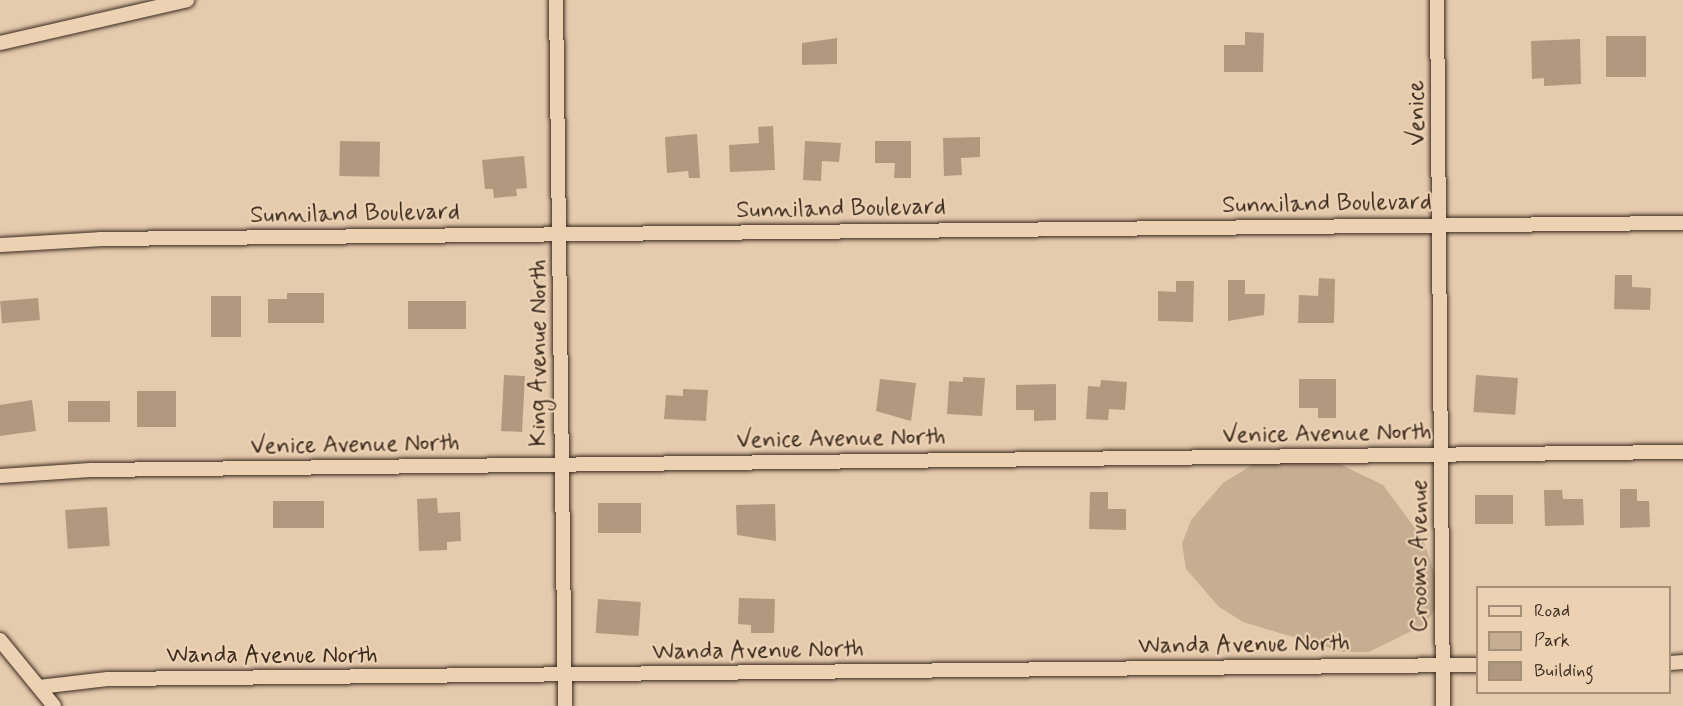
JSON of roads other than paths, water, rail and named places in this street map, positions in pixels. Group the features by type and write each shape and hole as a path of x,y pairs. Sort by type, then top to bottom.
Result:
{"street":[{"path":"0,43 187,0"},
{"name":"King Avenue North","path":"556,0 561,235 565,706"},
{"name":"Venice","path":"1437,0 1441,226"},
{"name":"Sunniland Boulevard","path":"0,245 561,235 1683,223"},
{"name":"Crooms Avenue","path":"1441,226 1443,706"},
{"name":"Venice Avenue North","path":"0,476 562,465 1683,452"},
{"path":"0,640 54,706"},
{"name":"Wanda Avenue North","path":"39,687 108,679 1476,665"}]}
